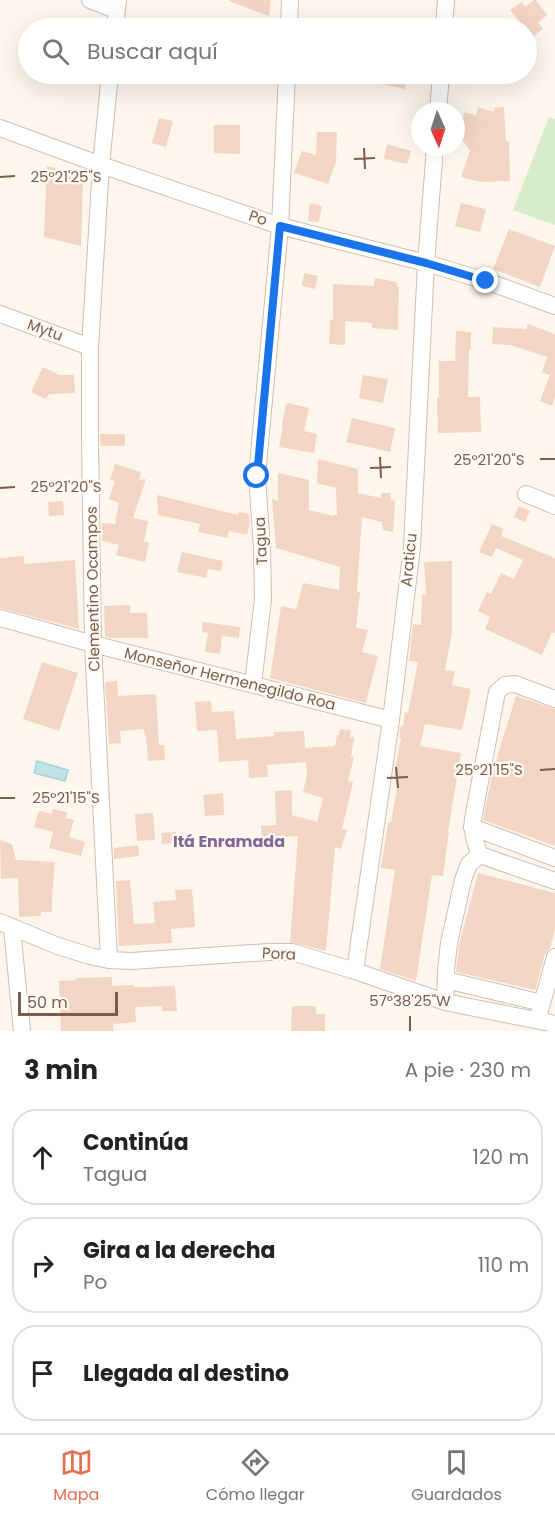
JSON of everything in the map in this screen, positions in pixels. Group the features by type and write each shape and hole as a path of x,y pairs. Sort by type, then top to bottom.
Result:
{"street":[{"path":"90,0 117,5"},
{"path":"289,18 290,0"},
{"path":"445,18 446,0"},
{"name":"Clementino Ocampos","path":"109,84 101,165 90,346 93,644 109,960"},
{"name":"Tagua","path":"253,684 263,599 257,476 280,226 287,84"},
{"path":"439,102 440,84"},
{"name":"Po","path":"0,128 280,226 426,263 486,281 555,306"},
{"name":"Araticu","path":"355,971 391,720 412,547 426,263 434,156"},
{"name":"Mytu","path":"0,314 90,346"},
{"path":"526,494 555,506"},
{"name":"Monseñor Hermenegildo Roa","path":"0,618 391,720"},
{"path":"555,699 515,684 505,685 497,692 472,827 480,855 555,881"},
{"path":"472,827 555,858"},
{"path":"445,1002 449,943 463,880 469,864 480,855"},
{"path":"6,925 22,1031"},
{"name":"Pora","path":"6,925 58,946 109,960 130,961 292,952 445,1002 555,1024"},
{"path":"538,1020 555,957"},
{"path":"446,980 542,1003"}],"green space":[{"path":"549,117 555,119 555,225 513,210"}],"water":[{"path":"37,761 68,770 65,781 34,773"}],"building":[{"path":"271,0 269,16 229,1"},
{"path":"536,0 547,15 538,23 543,29 537,33 537,18 517,18 510,10 522,2 525,7"},
{"path":"381,84 406,84 405,89"},
{"path":"478,107 494,112 494,108 504,107 506,142 509,141 510,181 481,182 461,177 470,151 465,144 465,112 476,115"},
{"path":"159,118 173,121 166,147 152,143"},
{"path":"214,125 240,125 240,154 214,153"},
{"path":"317,132 337,132 336,162 328,184 294,173 302,151 316,155"},
{"path":"387,144 411,151 407,164 384,159"},
{"path":"47,166 83,176 81,246 44,237"},
{"path":"310,203 322,206 319,222 308,221"},
{"path":"461,203 486,209 480,232 455,226"},
{"path":"509,229 555,246 540,287 493,269"},
{"path":"304,273 318,276 315,289 302,286"},
{"path":"375,278 397,282 397,287 399,287 398,330 372,328 372,323 345,321 345,345 329,344 330,319 333,320 333,284 374,286"},
{"path":"528,324 555,334 555,396 552,406 540,401 550,375 542,372 547,357 510,345 492,344 493,327 526,329"},
{"path":"456,331 471,332 468,397 480,397 481,432 438,433 439,361 455,361"},
{"path":"43,367 59,375 74,375 75,393 49,394 46,399 31,392"},
{"path":"363,375 388,379 383,403 359,398"},
{"path":"288,403 309,408 304,431 317,434 314,453 279,447"},
{"path":"352,418 395,428 390,452 346,442"},
{"path":"100,434 125,434 125,446 101,446"},
{"path":"318,459 358,469 358,493 381,498 381,493 390,493 391,500 395,501 393,532 383,530 382,522 362,517 357,592 360,592 356,628 368,630 362,652 378,656 366,703 270,678 281,606 296,609 303,583 339,590 340,567 276,548 272,499 278,501 278,473 309,480 309,510 337,515 336,488 317,483"},
{"path":"115,464 141,472 139,480 146,479 133,518 148,521 144,541 149,543 145,562 116,555 119,545 102,541 102,523 115,524 119,503 109,499 115,481 110,480"},
{"path":"157,495 238,515 239,512 249,514 250,523 247,535 229,531 228,538 198,532 200,524 158,515"},
{"path":"63,501 64,515 49,516 48,502"},
{"path":"519,506 530,511 525,522 514,517"},
{"path":"492,524 504,529 501,536 555,558 555,633 552,632 542,655 485,629 490,617 478,611 487,592 491,594 501,573 514,579 523,560 496,548 492,557 479,552"},
{"path":"182,552 223,561 221,571 208,569 206,578 177,572"},
{"path":"24,556 24,564 75,560 79,629 0,608 0,558"},
{"path":"452,561 452,632 445,670 455,671 452,685 471,689 462,730 425,724 420,746 461,753 443,876 432,875 416,981 380,969 395,870 381,868 399,776 394,775 401,738 399,738 400,729 403,726 405,712 408,713 418,662 409,661 413,624 421,625 422,595 426,595 424,562"},
{"path":"130,605 130,613 147,613 148,638 105,636 104,606"},
{"path":"203,622 240,627 239,638 222,636 220,654 205,652 208,633 202,632"},
{"path":"42,662 78,673 59,731 23,719"},
{"path":"117,681 118,696 156,694 159,745 164,745 165,760 148,761 144,729 120,731 121,743 109,744 105,682"},
{"path":"516,696 555,709 555,846 483,820 493,770"},
{"path":"211,701 212,712 234,711 236,739 274,736 274,732 304,731 305,748 335,746 340,729 351,730 350,737 354,737 351,757 354,757 348,781 353,782 342,829 347,830 341,849 335,847 326,951 290,942 298,836 262,838 261,826 276,825 275,791 292,790 292,815 317,822 323,798 303,792 307,775 306,762 267,765 268,777 249,778 248,760 219,762 217,730 197,731 195,702"},
{"path":"223,793 224,815 205,816 203,795"},
{"path":"53,809 67,812 66,818 74,820 69,837 85,842 81,856 49,848 53,832 34,827 39,811 52,814"},
{"path":"153,813 155,840 137,841 135,814"},
{"path":"176,832 177,843 162,844 161,833"},
{"path":"0,840 12,844 16,860 55,862 52,912 41,912 41,916 19,917 18,878 1,879"},
{"path":"138,845 139,856 114,859 114,848"},
{"path":"478,873 555,893 555,929 535,990 456,972 459,945"},
{"path":"130,880 134,924 155,923 153,902 176,900 175,890 192,889 195,927 171,929 172,943 119,946 116,881"},
{"path":"112,977 112,986 175,986 177,1011 162,1011 162,1006 135,1007 136,1022 113,1024 113,1031 61,1031 59,981"},
{"path":"292,1006 316,1006 316,1014 325,1014 325,1031 291,1031"}],"district":[{"name":"Itá Enramada","path":"229,841"}],"route":[{"path":"257,476 280,226 426,263 486,281"}]}
